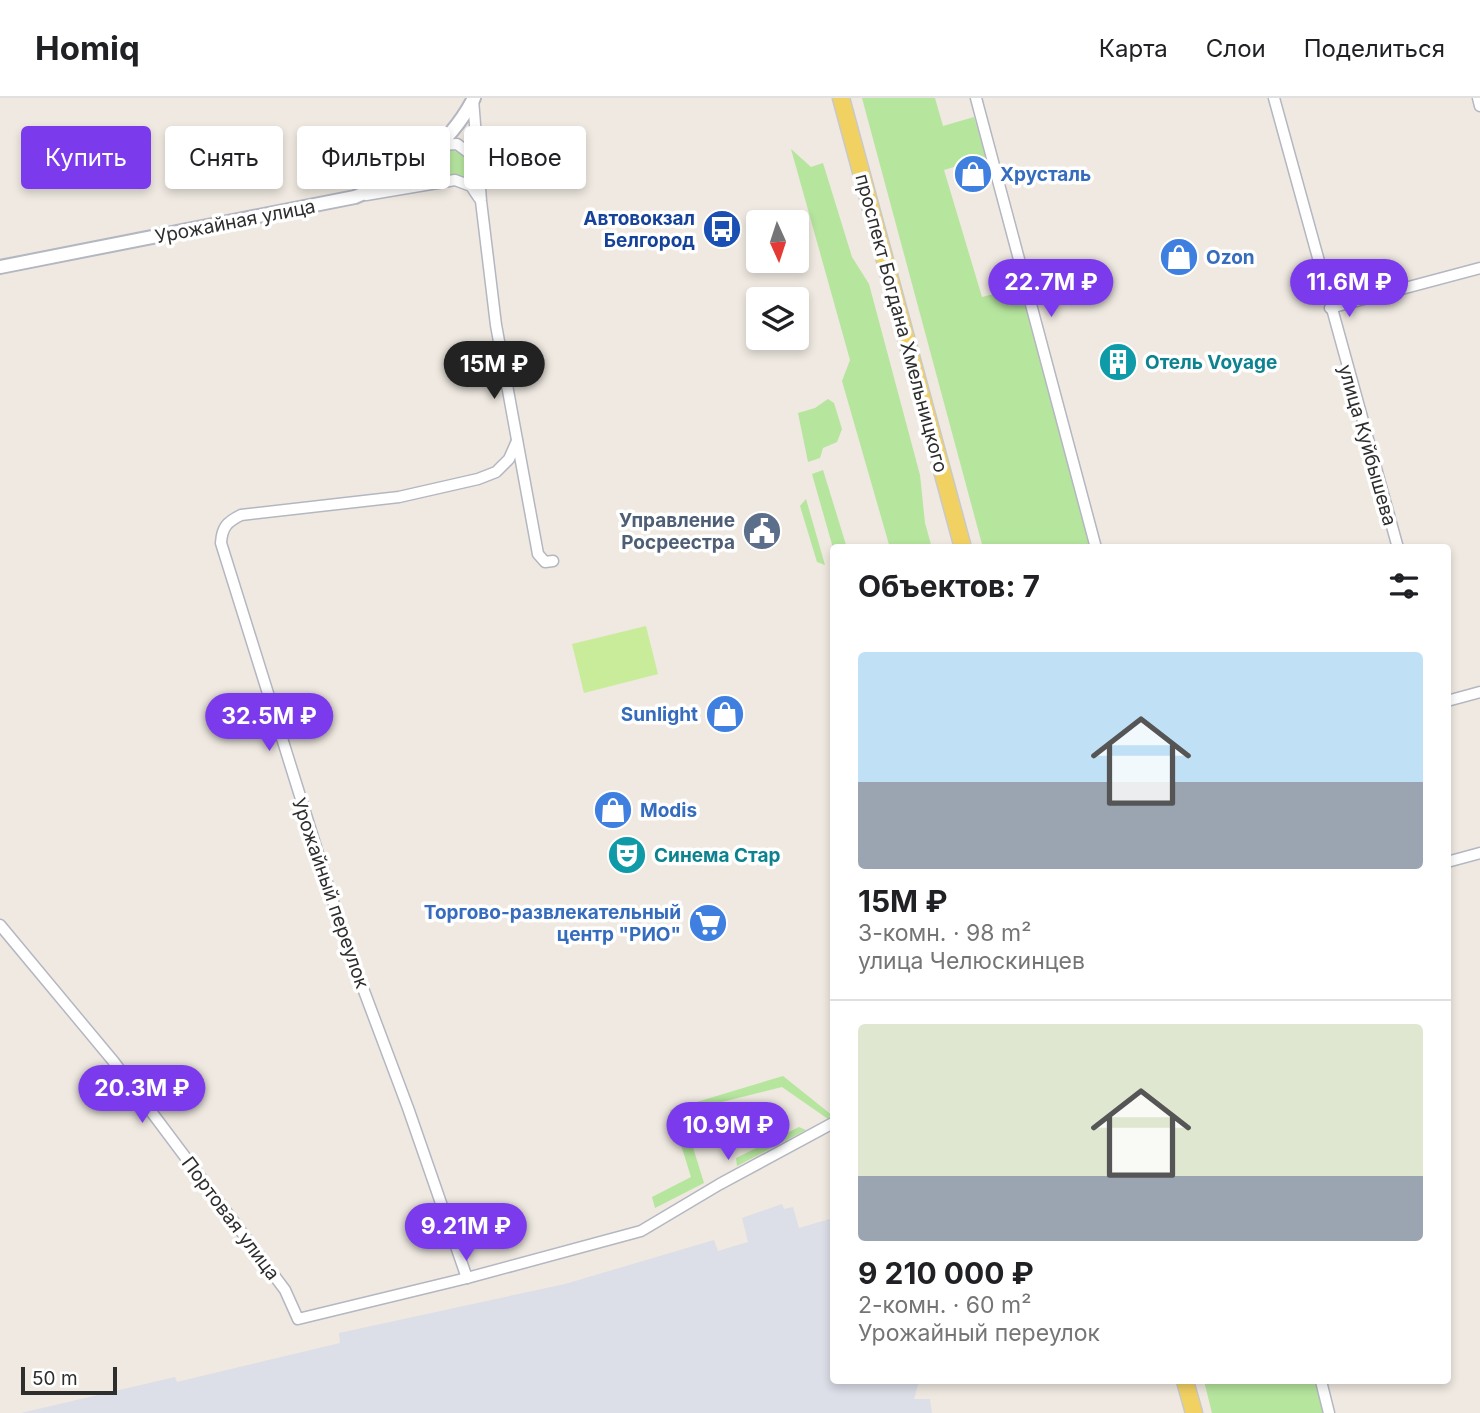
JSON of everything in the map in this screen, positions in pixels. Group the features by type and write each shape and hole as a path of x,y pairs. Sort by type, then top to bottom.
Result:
{"main road":[{"name":"проспект Богдана Хмельницкого","path":"841,98 961,544"},
{"path":"1186,1384 1194,1413"}],"street":[{"path":"976,98 1095,544"},
{"name":"улица Куйбышева","path":"1274,98 1397,544"},
{"path":"1478,98 1480,106"},
{"path":"473,99 475,126"},
{"name":"Урожайная улица","path":"450,131 473,99"},
{"path":"355,197 454,180 471,186 481,201"},
{"name":"Урожайная улица","path":"0,267 355,197 372,189"},
{"path":"480,189 496,326 538,554 545,562 553,561"},
{"path":"1330,308 1480,268"},
{"name":"Урожайный переулок","path":"467,1279 334,906 221,543 222,530 229,521 241,515 399,496 478,479 496,472 509,459 517,441"},
{"path":"1451,700 1480,692"},
{"path":"1451,861 1480,853"},
{"name":"Портовая улица","path":"0,925 114,1062 285,1290 298,1319 467,1279"},
{"path":"467,1279 641,1231 720,1184 830,1125"},
{"path":"1322,1384 1329,1413"}],"shaded area":[{"path":"782,1204 784,1209 793,1207 799,1228 830,1219 830,1384 918,1384 914,1399 930,1399 932,1413 21,1413 175,1377 177,1382 340,1343 339,1333 565,1284 714,1240 718,1251 748,1242 742,1218"}],"green space":[{"path":"862,98 935,98 943,126 974,117 986,157 944,170 982,297 1020,287 1091,544 982,544"},
{"path":"791,149 811,167 823,163 852,257 869,284 920,475 925,523 931,544 889,544 842,381 850,360"},
{"path":"450,150 464,156 462,178 450,178"},
{"path":"828,399 834,403 842,429 837,442 823,448 820,458 808,462 798,413 815,408"},
{"path":"823,470 846,544 832,544 812,474"},
{"path":"806,499 825,565 817,562 800,506"},
{"path":"646,626 658,674 584,693 572,644"},
{"path":"783,1076 830,1114 830,1118 782,1087 682,1112 704,1183 655,1208 652,1197 691,1177 670,1110"},
{"path":"799,1127 806,1130 737,1166 736,1158"},
{"path":"1205,1384 1316,1384 1324,1413 1212,1413"}],"place":[{"name":"Хрусталь","path":"973,174"},
{"name":"Автовокзал Белгород","path":"722,229"},
{"name":"Ozon","path":"1179,257"},
{"name":"Отель Voyage","path":"1118,362"},
{"name":"Управление Росреестра","path":"762,531"},
{"name":"Sunlight","path":"725,714"},
{"name":"Modis","path":"613,810"},
{"name":"Синема Стар","path":"627,855"},
{"name":"Торгово-развлекательный центр \"РИО\"","path":"708,923"}]}
